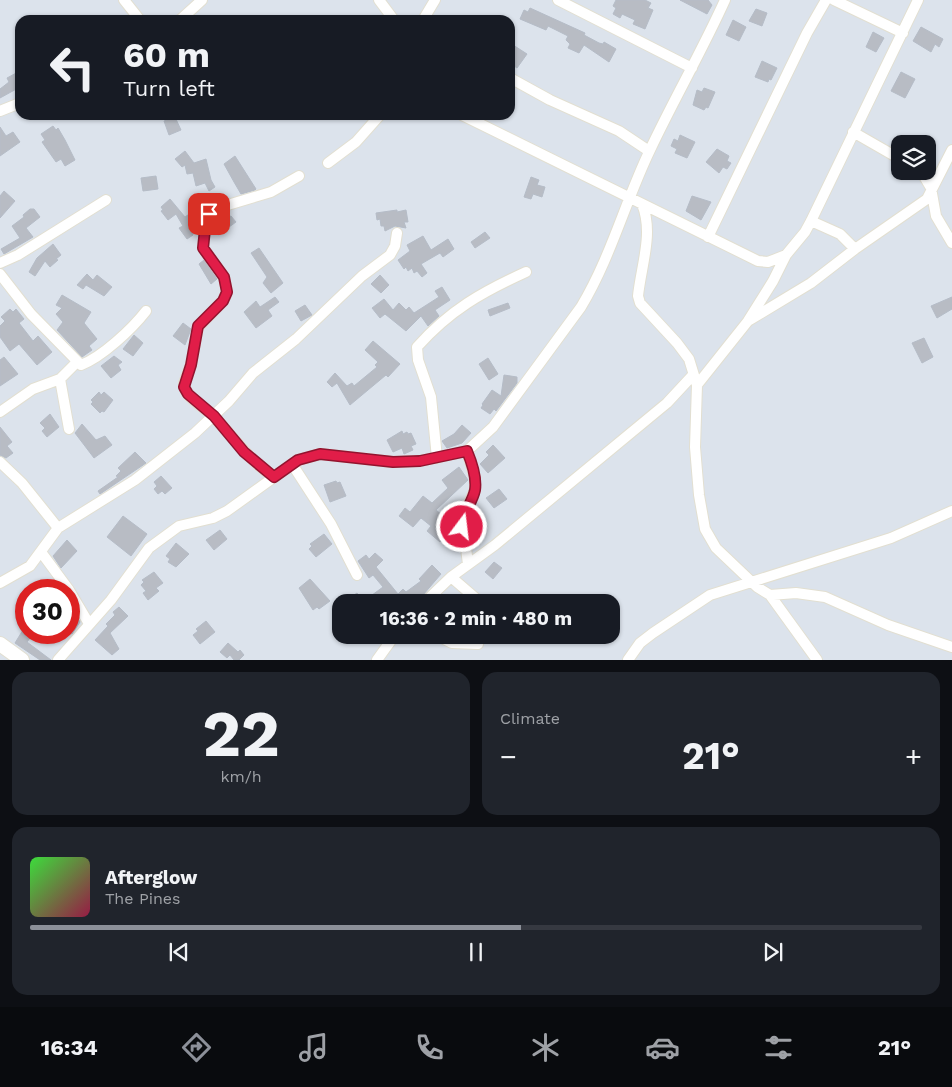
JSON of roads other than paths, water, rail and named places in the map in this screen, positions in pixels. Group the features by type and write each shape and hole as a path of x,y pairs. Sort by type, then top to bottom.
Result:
{"street":[{"path":"124,0 136,15"},
{"path":"186,15 202,0"},
{"path":"379,0 390,15"},
{"path":"427,15 435,0"},
{"path":"558,0 692,68"},
{"path":"58,660 88,622 111,600 149,548 179,526 213,518 227,511 292,464 320,454 393,462 437,458 467,451 492,427 581,307 604,263 649,151 725,0"},
{"path":"708,237 807,33 826,0"},
{"path":"834,0 903,33"},
{"path":"433,594 451,577 539,510 695,380 748,321 773,281 786,254 805,232 811,221 918,0"},
{"path":"515,81 550,100 619,131 649,151"},
{"path":"0,111 15,104"},
{"path":"328,163 356,142 376,120"},
{"path":"472,120 758,261 768,262 786,254"},
{"path":"853,132 891,154"},
{"path":"748,321 811,283 855,249 928,199 932,194 938,175 952,150"},
{"path":"274,477 244,452 214,416 188,394 184,387 191,365 198,326 223,301 227,292 224,277 203,248 206,220 216,210 271,192 299,176"},
{"path":"926,180 932,194 936,216 952,243"},
{"path":"0,263 18,255 106,200"},
{"path":"642,204 648,218 648,232 640,276 640,303 677,343 689,360 695,380 695,447 701,512 705,528 716,548 770,596 817,660"},
{"path":"811,221 840,234 855,249"},
{"path":"0,583 30,566 58,528 135,480 214,416 253,373 296,339 362,276 390,255 395,246 397,233"},
{"path":"437,458 431,397 418,360 417,347 463,304 485,291 526,272"},
{"path":"0,274 30,314 81,365 89,362 137,322 146,311"},
{"path":"0,412 33,389 60,379 77,362"},
{"path":"60,379 69,429"},
{"path":"467,451 475,478 474,490 462,517 468,564"},
{"path":"0,462 22,483 58,528"},
{"path":"292,464 331,524 356,575"},
{"path":"628,660 640,643 698,602 722,590 882,541 952,511"},
{"path":"41,552 61,579"},
{"path":"451,577 471,594"},
{"path":"770,596 796,593 825,597 888,625 952,647"},
{"path":"80,609 88,622"},
{"path":"0,644 22,660"},
{"path":"377,660 389,644"}]}
